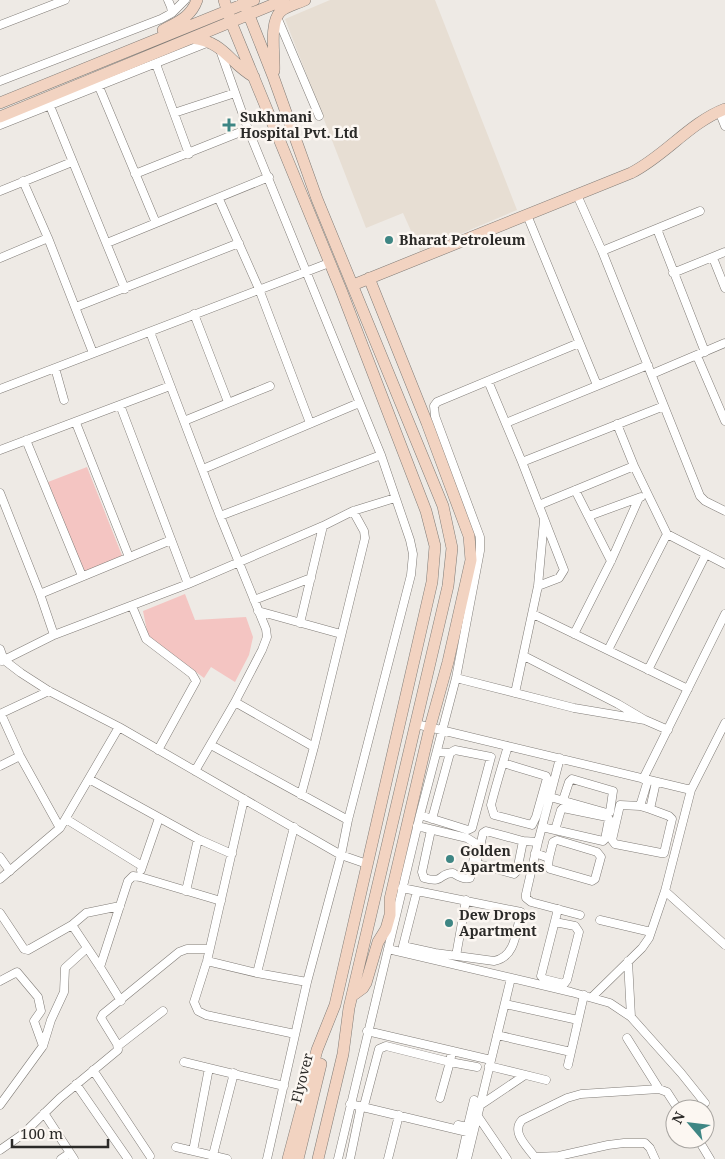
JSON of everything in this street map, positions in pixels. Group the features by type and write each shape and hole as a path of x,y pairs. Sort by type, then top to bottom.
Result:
{"main road":[{"path":"149,42 162,30 188,15 197,0"},
{"path":"0,103 228,11 248,5 284,0"},
{"path":"273,76 273,39 277,17 287,8 305,0"},
{"path":"248,5 324,215 443,506 452,548 448,586 349,1008 343,1054 318,1159"},
{"path":"0,117 97,82 192,38 228,11"},
{"path":"228,11 384,401 426,511 435,546 432,582 335,1005 317,1050 288,1159"},
{"path":"192,38 214,44 245,72 254,77"},
{"path":"354,285 641,168 708,117 722,110"},
{"path":"306,203 318,199"},
{"path":"312,220 324,215"},
{"path":"352,996 364,987 378,942 389,929 390,899 430,727 470,570 468,536 427,423 369,278"},
{"path":"384,401 398,396"},
{"name":"Flyover","path":"298,1159 335,1005"},
{"name":"Flyover","path":"312,1159 349,1008"}],"street":[{"path":"0,26 65,0"},
{"path":"168,0 172,13"},
{"path":"1,79 161,20 172,13 185,0"},
{"path":"277,17 319,116"},
{"path":"0,125 50,106 97,82 214,44 381,455 410,540 412,566 348,820 341,855 307,982 268,1159"},
{"path":"156,64 189,154"},
{"path":"90,67 156,223"},
{"path":"174,113 235,94"},
{"path":"50,106 125,289"},
{"path":"722,110 725,126"},
{"path":"135,174 248,129"},
{"path":"0,191 72,162"},
{"path":"107,243 269,177"},
{"path":"23,181 48,238 93,353"},
{"path":"577,195 602,251 700,496 705,501 725,511"},
{"path":"219,198 259,289 310,423"},
{"path":"602,251 700,211"},
{"path":"527,215 597,385"},
{"path":"657,229 725,421"},
{"path":"0,258 48,238"},
{"path":"76,307 239,243"},
{"path":"673,273 725,252"},
{"path":"713,258 725,288"},
{"path":"0,390 306,270 329,263"},
{"path":"194,314 228,402"},
{"path":"150,332 220,516 266,629 267,637 235,702 194,771"},
{"path":"338,1159 388,949 389,929 402,888 456,678 480,543 480,537 434,416 434,406 437,402 579,343"},
{"path":"652,374 725,343"},
{"path":"506,423 648,365"},
{"path":"55,368 64,400"},
{"path":"488,381 564,570 560,578 538,586"},
{"path":"0,450 76,423 170,386"},
{"path":"184,421 270,386"},
{"path":"203,469 359,403"},
{"path":"120,405 188,584"},
{"path":"522,462 664,406"},
{"path":"76,423 129,557"},
{"path":"617,424 634,466 667,534 705,556 725,564"},
{"path":"26,440 82,576"},
{"path":"220,516 381,455"},
{"path":"539,505 634,466"},
{"path":"575,490 611,561"},
{"path":"0,493 54,635"},
{"path":"588,516 648,494"},
{"path":"2,661 54,635 188,584 323,526 353,511 395,498"},
{"path":"574,634 611,561 639,498"},
{"path":"301,794 365,538 364,531 353,511"},
{"path":"515,693 538,586 544,518"},
{"path":"300,623 323,526"},
{"path":"608,650 667,534"},
{"path":"40,594 171,540"},
{"path":"648,670 705,556"},
{"path":"254,600 311,578"},
{"path":"132,606 146,639 192,674 196,681 158,750"},
{"path":"258,611 341,634"},
{"path":"533,614 688,689"},
{"path":"640,806 645,780 725,614"},
{"path":"0,649 2,661 50,691 119,727 341,855 367,864"},
{"path":"524,656 618,704 645,720 668,730"},
{"path":"456,678 574,708 645,720"},
{"path":"50,691 0,714 20,756 60,828"},
{"path":"235,702 314,746"},
{"path":"568,1065 578,1020 588,996 646,943 665,891 691,790 725,723"},
{"path":"416,724 691,790"},
{"path":"0,879 60,828 119,727"},
{"path":"211,745 348,820"},
{"path":"502,763 546,776 547,778 536,817 532,824 494,814 492,811 491,805 502,763 508,746"},
{"path":"420,815 468,830 472,828 491,759 490,756 455,750 450,753 437,752"},
{"path":"432,819 450,753"},
{"path":"0,766 20,756"},
{"path":"560,758 535,853 526,898 531,902 580,915"},
{"path":"89,779 198,839 232,854"},
{"path":"550,797 608,813 613,791 572,779 569,782 563,800"},
{"path":"650,809 656,782"},
{"path":"244,799 207,961 194,1002 198,1011 206,1014 295,1034"},
{"path":"620,805 640,806 650,809 672,819 664,853 615,844 612,840 620,805"},
{"path":"542,827 555,830 603,841 609,819 563,808 555,830"},
{"path":"140,877 159,818"},
{"path":"66,819 142,866"},
{"path":"417,826 467,838 475,842 476,847 470,878 462,878 453,873 445,875 440,880 434,881 424,878 422,872 431,830"},
{"path":"257,973 294,827"},
{"path":"523,841 517,871 514,874 478,864 477,862 483,834 486,831 523,841 538,842"},
{"path":"186,891 198,839"},
{"path":"557,840 597,852 601,858 596,879 592,881 550,869 548,866 549,858 553,842 557,840"},
{"path":"535,853 549,858"},
{"path":"0,857 10,872"},
{"path":"100,967 128,881 133,876 221,901"},
{"path":"402,888 417,890 521,912 511,952 504,959 494,961 403,946 417,890"},
{"path":"665,891 725,945"},
{"path":"456,956 466,900"},
{"path":"0,913 26,950 28,950 72,925 90,911 120,906"},
{"path":"555,922 575,926 579,932 567,980 564,984 544,979 541,976 558,909"},
{"path":"600,920 651,932"},
{"path":"72,925 120,1001"},
{"path":"0,1105 43,1046 51,1020 64,992 65,968 87,948"},
{"path":"118,1046 101,1016 179,952 187,949 209,949"},
{"path":"388,949 588,996 610,1003 631,1016 681,1073 701,1099"},
{"path":"207,961 307,982"},
{"path":"628,961 631,1016"},
{"path":"0,981 17,972 38,997 42,1011 34,1021 43,1046"},
{"path":"351,1101 467,1127 490,1063 511,978"},
{"path":"505,1004 578,1020"},
{"path":"0,1150 22,1134 76,1084 116,1052 118,1046 163,1011"},
{"path":"367,1031 452,1051 546,1080"},
{"path":"497,1034 571,1052"},
{"path":"627,1038 659,1090"},
{"path":"350,1159 363,1104 381,1047 386,1046 478,1067"},
{"path":"440,1098 452,1051"},
{"path":"184,1062 284,1086"},
{"path":"194,1151 209,1068"},
{"path":"93,1070 150,1156"},
{"path":"213,1155 234,1073"},
{"path":"477,1103 525,1075"},
{"path":"76,1084 128,1159"},
{"path":"655,1159 650,1148 645,1144 624,1143 559,1156 536,1158 517,1130 518,1124 522,1120 567,1098 581,1094 659,1090 667,1092 672,1099"},
{"path":"469,1157 477,1115 477,1103"},
{"path":"363,1104 467,1132 461,1159"},
{"path":"44,1113 72,1156 61,1159"},
{"path":"388,1159 399,1115"},
{"path":"477,1115 507,1159"},
{"path":"176,1147 227,1159"}],"shaded area":[{"path":"330,0 435,0 517,210 420,251 403,213 366,228 285,19"},
{"path":"87,467 123,558 83,573 48,482"},
{"path":"185,594 195,620 246,617 253,637 249,655 235,682 211,667 204,678 148,636 143,611"}],"place":[{"name":"Sukhmani Hospital Pvt. Ltd","path":"229,125"},
{"name":"Bharat Petroleum","path":"389,240"},
{"name":"Golden Apartments","path":"450,859"},
{"name":"Dew Drops Apartment","path":"449,923"}]}
